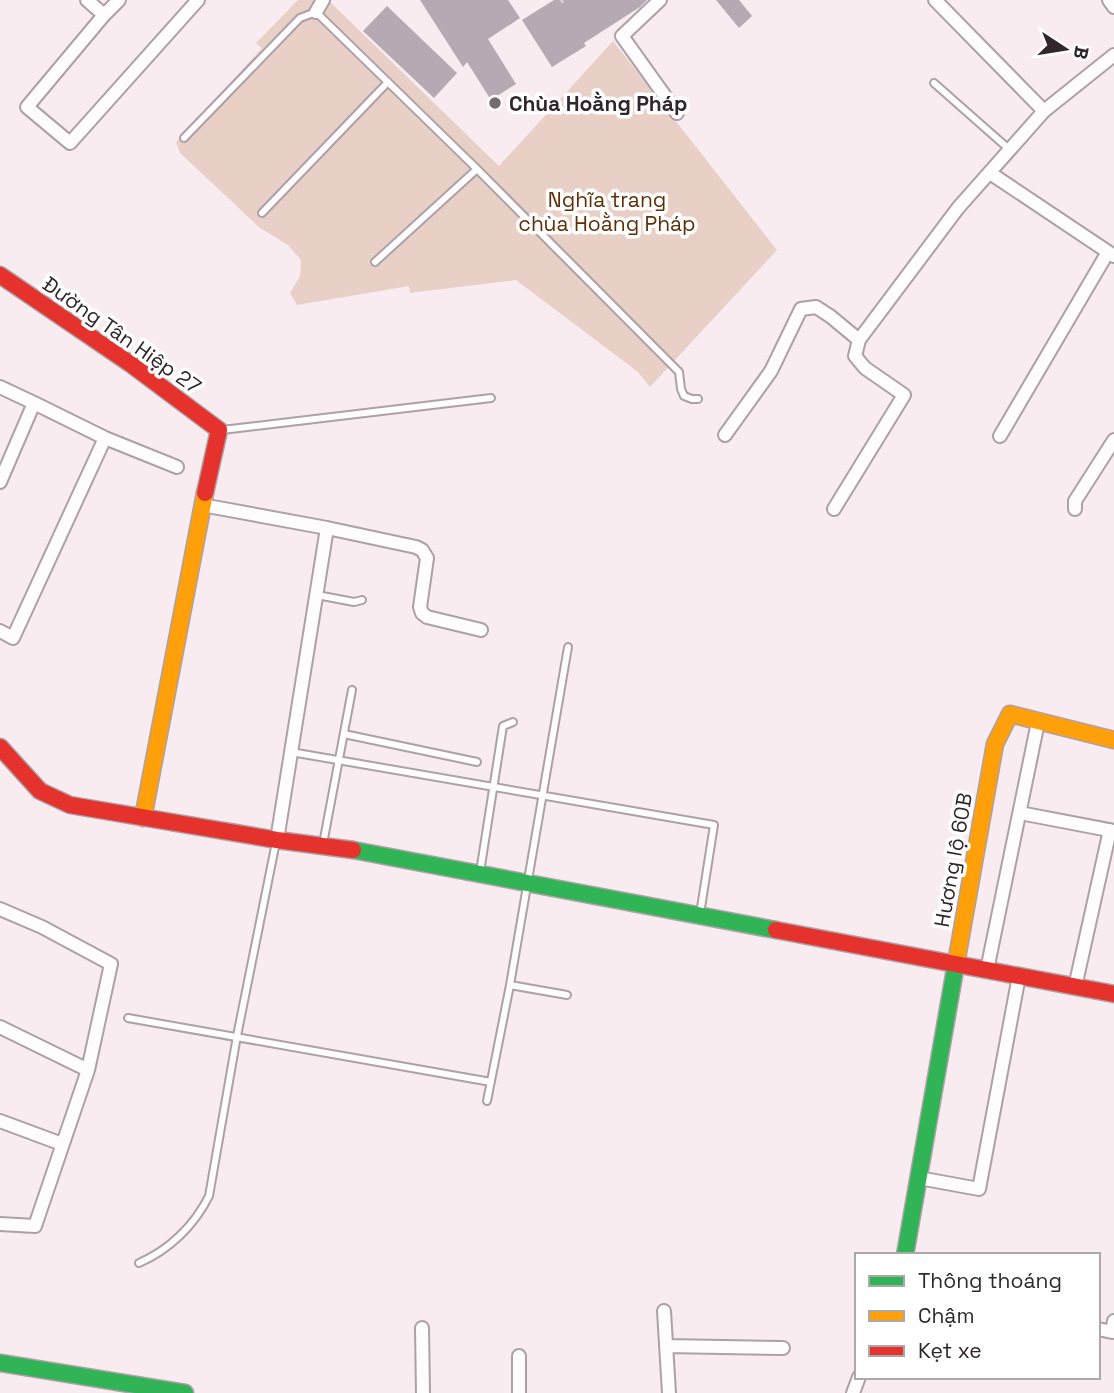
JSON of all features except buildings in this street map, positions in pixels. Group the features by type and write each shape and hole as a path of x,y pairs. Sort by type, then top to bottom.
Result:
{"street":[{"path":"88,0 104,15"},
{"path":"119,0 27,107 70,143 198,0"},
{"path":"316,12 323,0"},
{"path":"660,0 622,36 677,113"},
{"path":"935,0 1044,111"},
{"path":"1109,0 1114,7"},
{"path":"834,509 904,395 865,368 855,356 859,340 958,208 1044,111 1114,55"},
{"path":"990,173 1111,254 1000,436"},
{"name":"Đường Tân Hiệp 27","path":"0,275 132,365 219,430"},
{"path":"726,435 771,371 802,309 816,307 859,340"},
{"path":"0,387 105,438 177,467"},
{"path":"0,482 34,402"},
{"path":"143,818 202,505 219,430"},
{"path":"0,631 13,638 105,438"},
{"path":"1075,509 1076,500 1113,444"},
{"path":"202,505 416,547 422,550 427,558 420,607 422,613 427,617 481,630"},
{"path":"277,840 327,528"},
{"name":"Hương lộ 60B","path":"957,964 995,744 1010,714 1114,740"},
{"path":"987,970 1038,722"},
{"path":"0,747 40,791 70,805 480,874 1114,994"},
{"path":"1020,813 1112,831 1075,987"},
{"path":"0,909 42,927 111,964 88,1070 35,1226 0,1224"},
{"path":"905,1253 957,964"},
{"path":"919,1178 979,1189 1019,976"},
{"path":"0,1027 88,1070"},
{"path":"0,1121 62,1144"},
{"path":"664,1311 669,1393"},
{"path":"1100,1329 1112,1332 1114,1321"},
{"path":"422,1328 423,1393"},
{"path":"666,1346 783,1348"},
{"path":"519,1356 519,1393"},
{"path":"0,1363 185,1393"}],"lane":[{"path":"184,138 300,18 316,12 679,372 684,396 698,399"},
{"path":"262,213 388,82"},
{"path":"934,83 1010,150"},
{"path":"376,262 477,169"},
{"path":"219,430 491,397"},
{"path":"317,595 354,602 362,600"},
{"path":"487,1101 510,985 568,647"},
{"path":"323,846 352,690"},
{"path":"480,874 503,726 513,722"},
{"path":"344,734 477,762"},
{"path":"291,752 714,825 699,915"},
{"path":"139,1263 175,1241 209,1196 237,1036 277,840"},
{"path":"510,985 567,995"},
{"path":"128,1017 491,1082"}],"path":[{"path":"561,0 566,7"}],"green space":[{"name":"Nghĩa trang chùa Hoằng Pháp","path":"298,0 328,0 499,166 613,41 777,250 650,387 638,372 516,280 410,293 409,286 297,305 290,293 300,276 301,260 288,245 260,228 180,153 176,142 262,48 256,43"}],"traffic: fast":[{"path":"353,850 776,930"},
{"path":"905,1253 957,958"},
{"path":"0,1363 185,1393"}],"traffic: slow":[{"path":"143,818 205,493"},
{"path":"957,958 995,744 1010,714 1114,740"}],"traffic: jam":[{"path":"0,275 132,365 219,430 205,493"},
{"path":"0,747 40,791 70,805 353,850"},
{"path":"776,930 1114,994"}],"place":[{"name":"Chùa Hoằng Pháp","path":"495,103"}]}
